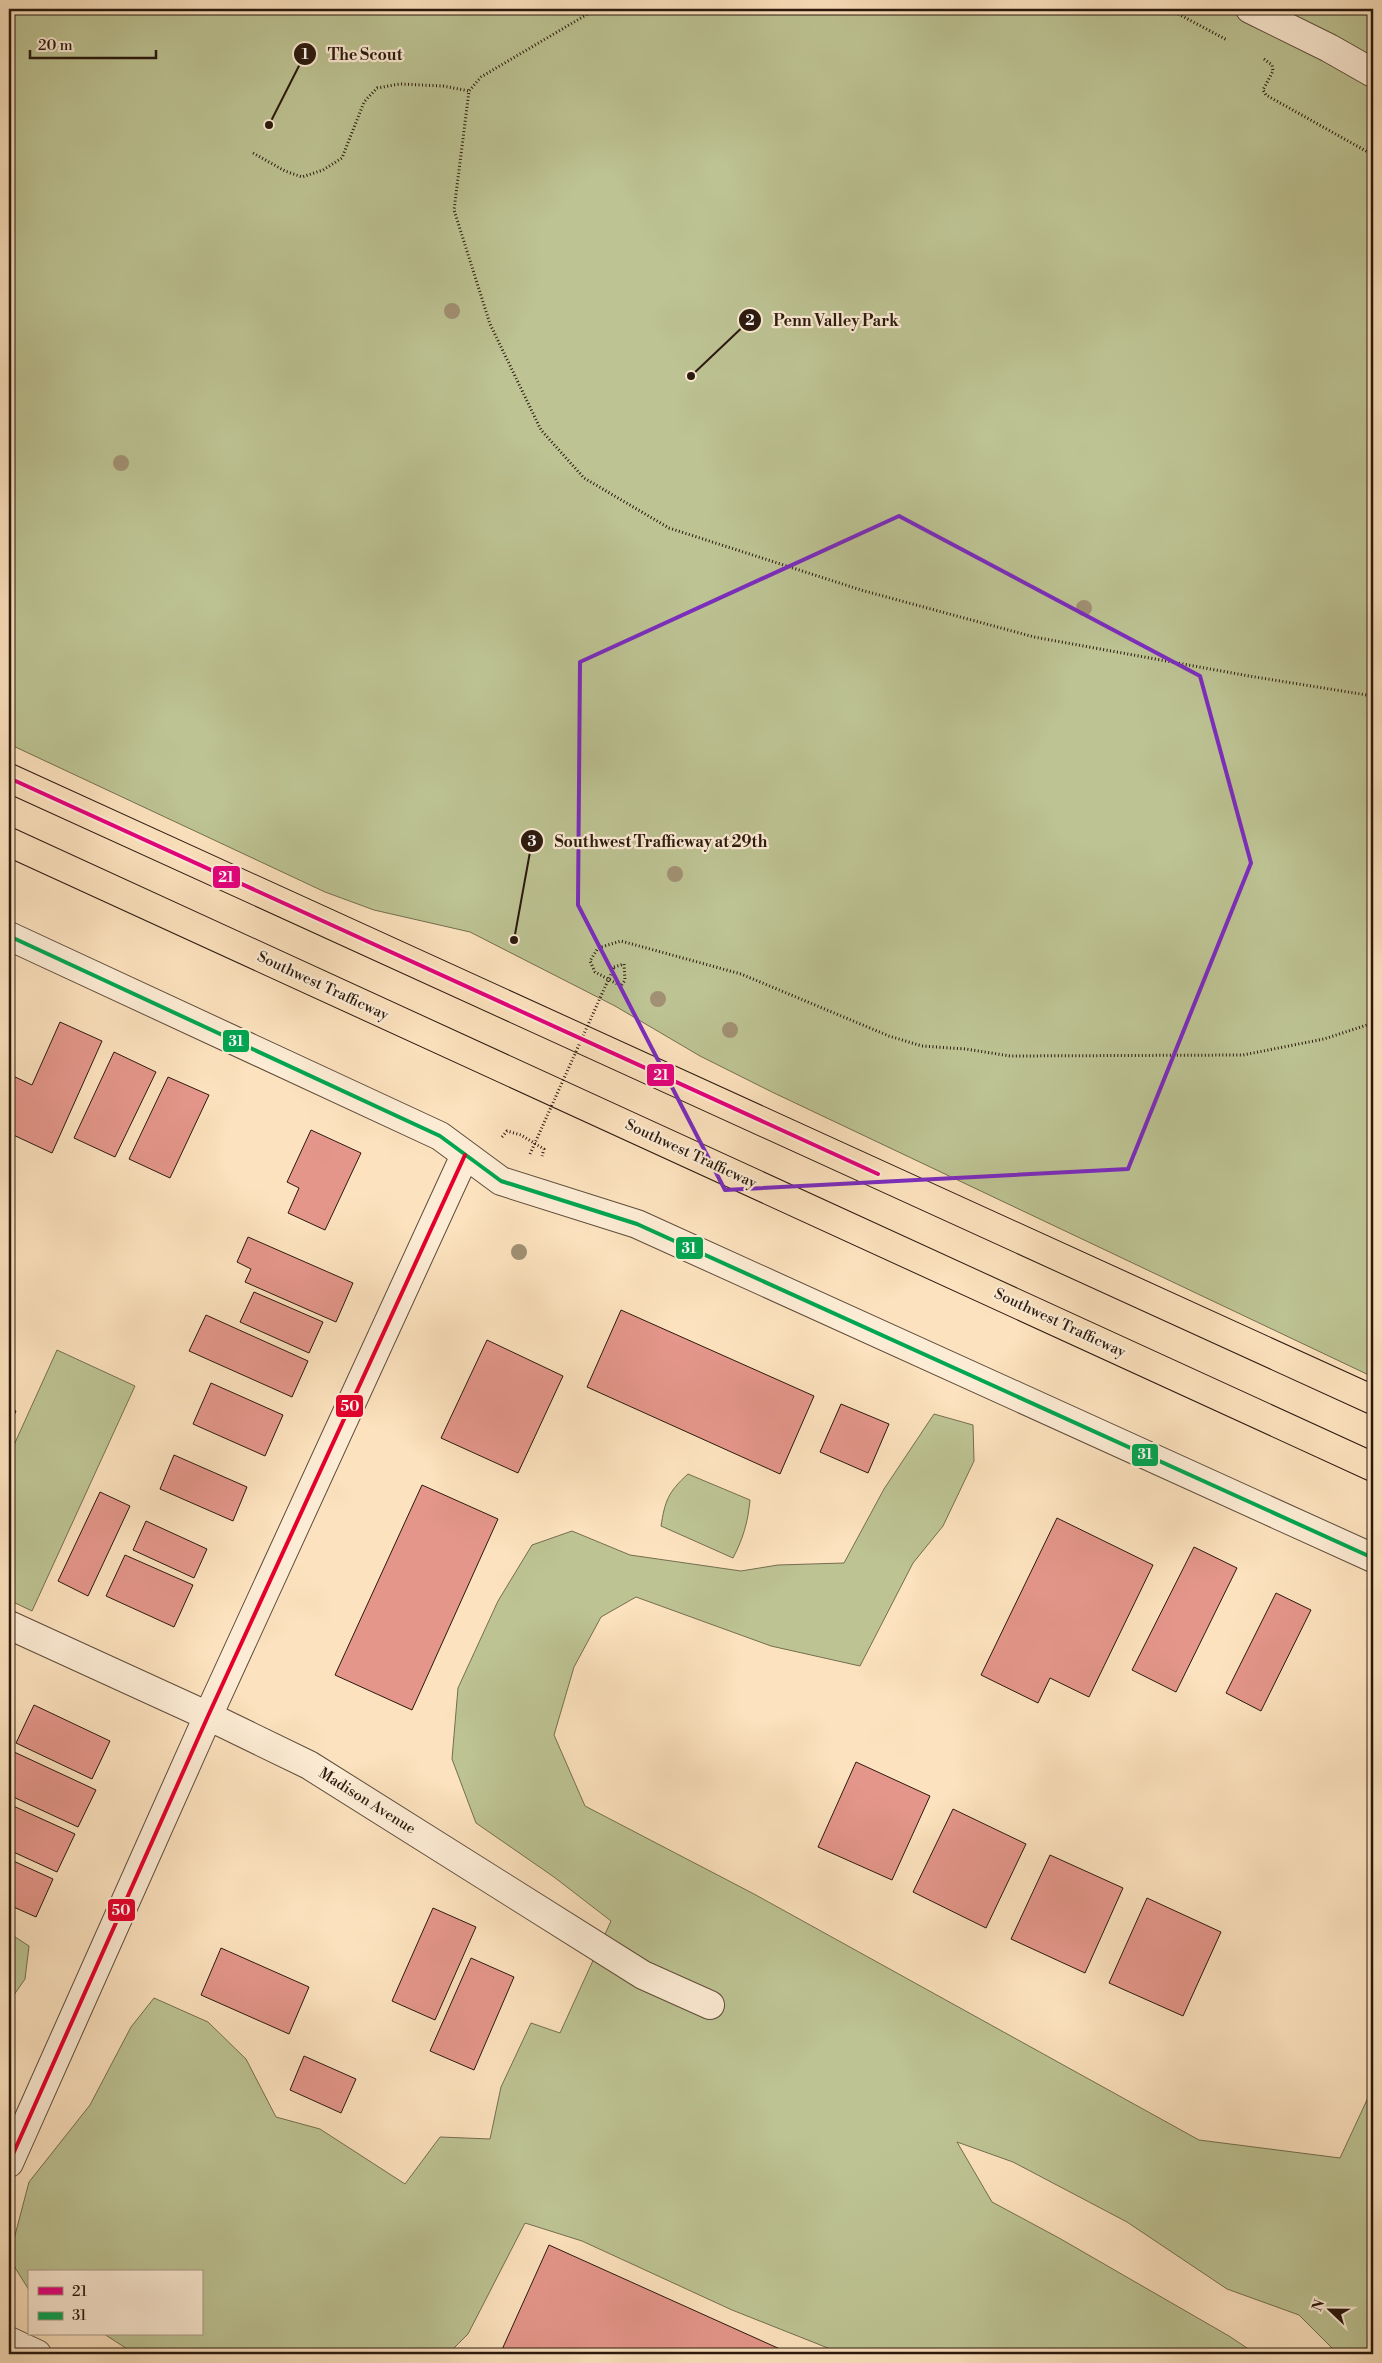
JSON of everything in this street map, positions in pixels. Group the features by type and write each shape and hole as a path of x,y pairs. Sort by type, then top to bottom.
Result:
{"main road":[{"path":"9,778 1373,1400"},
{"name":"Southwest Trafficway","path":"9,842 1373,1467"}],"street":[{"path":"1250,9 1373,73"},
{"path":"9,936 440,1136 501,1181 637,1224 1373,1558"},
{"path":"9,2163 208,1716 465,1155"},
{"name":"Madison Avenue","path":"9,1625 208,1716 309,1765 643,1975 710,2005"},
{"path":"9,2341 37,2354"}],"path":[{"path":"596,9 481,76 469,91 454,210 494,333 541,430 584,478 669,528 861,590 1034,637 1249,676 1373,696"},
{"path":"1169,9 1236,44"},
{"path":"1261,58 1269,62 1273,71 1263,90 1266,95 1373,155"},
{"path":"253,153 285,171 302,177 323,170 342,158 364,102 377,88 400,84 443,86 469,91"},
{"path":"530,1154 614,967 624,964 625,980 621,986 595,972 590,961 598,948 621,941 741,974 889,1036 914,1044 1010,1056 1242,1055 1324,1039 1373,1023"}],"highlighted area":[{"path":"899,516 1200,676 1251,863 1128,1169 725,1190 578,905 580,662"}],"green space":[{"path":"9,9 1373,9 1373,1377 772,1092 700,1056 615,1006 470,932 374,910 325,892 9,744"},
{"path":"57,1350 135,1386 32,1611 9,1600 9,1456"},
{"path":"934,1414 973,1425 974,1461 943,1526 913,1563 860,1666 771,1646 636,1597 601,1617 574,1667 554,1735 585,1806 754,1894 1199,2140 1340,2158 1373,2087 1373,2354 1338,2354 1299,2315 1227,2289 1127,2222 1013,2162 957,2142 992,2202 1059,2238 1229,2336 1256,2354 843,2354 732,2310 582,2241 525,2223 468,2334 448,2354 135,2354 107,2336 202,2336 202,2270 28,2270 28,2288 9,2258 29,2182 90,2105 131,2027 154,1998 208,2022 246,2059 276,2117 320,2129 405,2184 440,2137 490,2139 501,2087 531,2023 560,2033 611,1921 554,1877 476,1823 452,1759 458,1688 498,1601 532,1545 572,1531 630,1555 741,1571 778,1565 844,1563 884,1489"},
{"path":"688,1474 750,1500 748,1516 740,1544 733,1558 661,1526 668,1497"},
{"path":"9,1933 29,1946 25,1979 9,2002"}],"building":[{"path":"60,1022 102,1041 52,1153 9,1133 9,1074 32,1085"},
{"path":"114,1052 156,1072 115,1157 74,1138"},
{"path":"168,1077 209,1095 170,1178 129,1159"},
{"path":"311,1130 361,1153 325,1230 288,1213 299,1188 287,1182"},
{"path":"248,1237 353,1283 336,1322 245,1282 251,1269 237,1262"},
{"path":"254,1292 323,1322 309,1353 240,1322"},
{"path":"621,1310 814,1396 780,1474 587,1387"},
{"path":"206,1315 308,1361 292,1397 189,1351"},
{"path":"487,1340 563,1376 518,1473 441,1438"},
{"path":"211,1383 283,1415 265,1456 193,1424"},
{"path":"841,1404 889,1424 868,1473 820,1452"},
{"path":"9,1408 16,1411 9,1427"},
{"path":"174,1455 247,1487 233,1521 160,1489"},
{"path":"422,1485 498,1519 412,1710 335,1675"},
{"path":"100,1492 130,1506 88,1596 58,1581"},
{"path":"1057,1518 1153,1565 1089,1697 1050,1678 1038,1703 981,1675"},
{"path":"146,1521 207,1549 194,1578 133,1550"},
{"path":"1194,1547 1237,1568 1176,1692 1132,1670"},
{"path":"125,1555 193,1585 174,1627 106,1596"},
{"path":"1276,1593 1311,1610 1261,1711 1226,1693"},
{"path":"34,1705 110,1741 92,1779 16,1743"},
{"path":"12,1751 96,1790 78,1827 9,1795 9,1758"},
{"path":"856,1762 930,1796 892,1880 818,1847"},
{"path":"9,1804 75,1834 57,1872 9,1850"},
{"path":"953,1809 1026,1844 986,1928 913,1892"},
{"path":"1050,1855 1123,1888 1085,1973 1011,1939"},
{"path":"9,1859 53,1879 36,1917 9,1905"},
{"path":"1147,1898 1221,1932 1183,2016 1109,1983"},
{"path":"433,1908 476,1927 435,2020 392,2001"},
{"path":"221,1948 309,1987 289,2034 201,1995"},
{"path":"471,1958 514,1977 474,2070 430,2051"},
{"path":"304,2056 356,2079 341,2113 290,2090"},
{"path":"549,2245 791,2354 500,2354"}],"transit line":[{"name":"21","path":"9,778 878,1174"},
{"name":"31","path":"9,936 440,1136 501,1181 637,1224 1373,1558"},
{"name":"50","path":"9,2163 208,1716 465,1155"}],"place":[{"name":"The Scout","path":"269,125"},
{"name":"Penn Valley Park","path":"691,376"},
{"name":"Southwest Trafficway at 29th","path":"514,940"}]}
